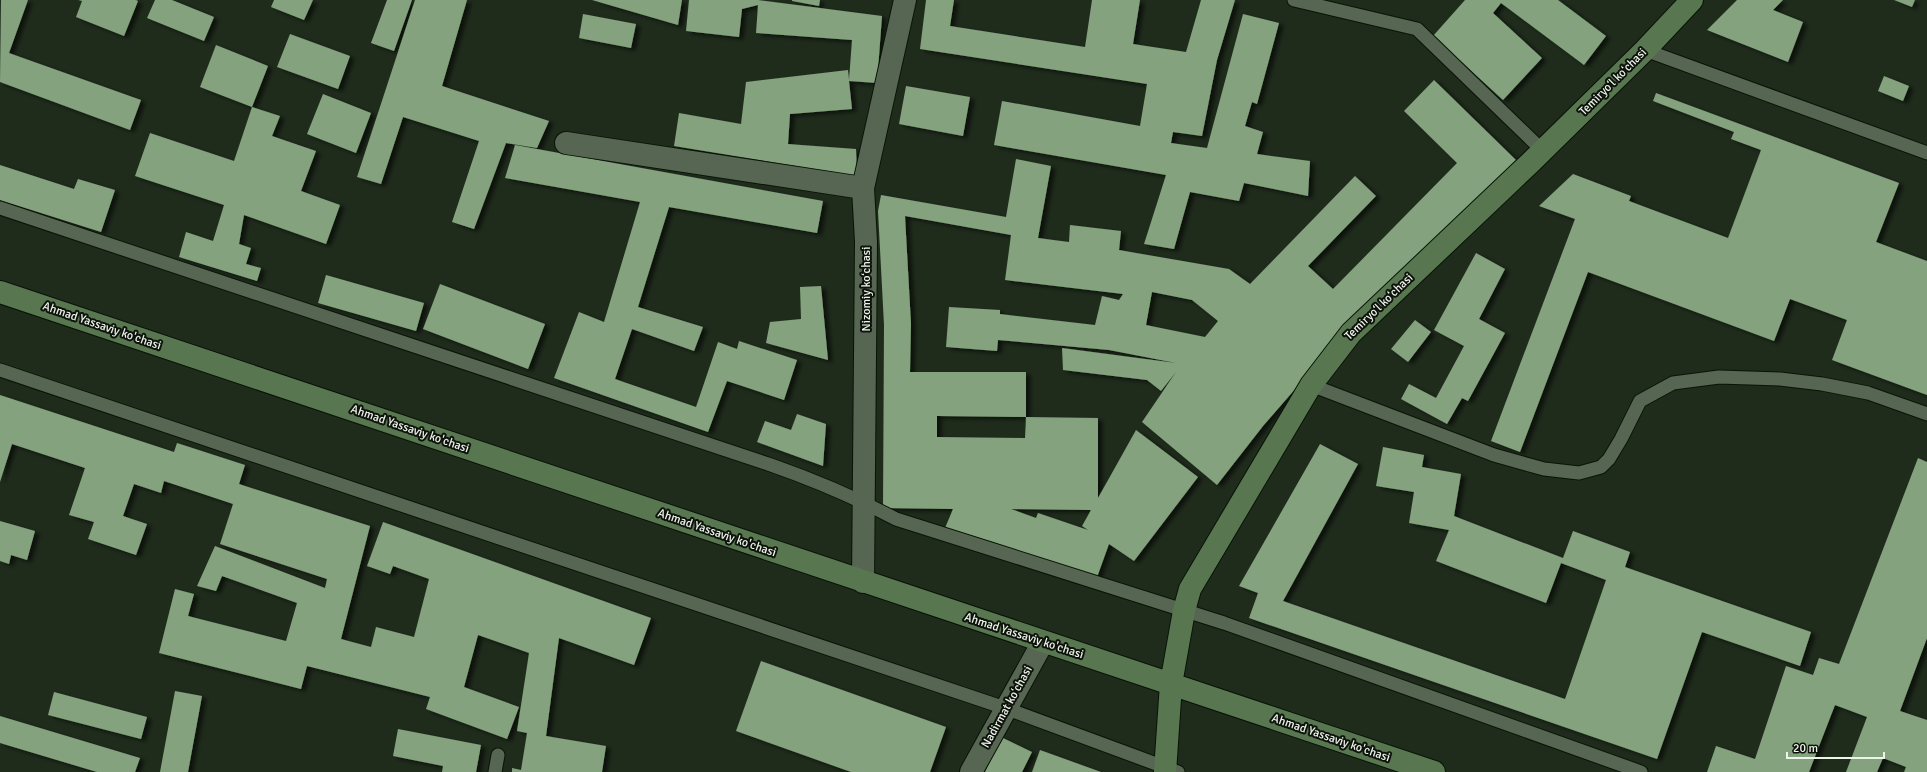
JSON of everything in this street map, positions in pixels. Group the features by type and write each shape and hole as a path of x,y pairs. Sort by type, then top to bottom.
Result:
{"main road":[{"name":"Temiryoʻl koʻchasi","path":"1171,684 1184,611 1190,589 1311,385 1351,333 1543,151 1645,50 1692,0"},
{"name":"Ahmad Yassaviy ko'chasi","path":"0,292 1434,772"},
{"path":"1170,771 1171,684"}],"street":[{"name":"Nizomiy koʻchasi","path":"863,582 866,242 863,188 904,0"},
{"path":"566,143 863,188"},
{"name":"Nadirmat koʻchasi","path":"971,772 1005,708 1043,642"}],"lane":[{"path":"1294,0 1417,29 1543,151"},
{"path":"1645,50 1927,153"},
{"path":"0,208 771,465 813,480 864,503 896,520 1231,626 1641,772"},
{"path":"0,370 1005,708 1170,771"},
{"path":"1311,385 1494,455 1544,469 1579,473 1601,467 1609,459 1621,439 1640,401 1673,383 1719,377 1780,379 1822,384 1868,393 1927,414"},
{"path":"496,772 498,755"}],"building":[{"path":"1,0 28,0 9,53 141,100 130,130 0,82"},
{"path":"78,0 138,1 124,36 76,17 82,1"},
{"path":"155,0 172,0 214,17 204,41 147,18"},
{"path":"274,0 313,0 304,20 271,7"},
{"path":"387,0 412,0 394,51 371,43"},
{"path":"415,0 467,0 442,86 549,121 537,148 506,143 474,229 452,222 479,141 403,117 381,184 357,177"},
{"path":"592,0 682,0 678,25"},
{"path":"689,0 758,0 882,16 877,83 849,81 852,109 790,114 788,144 856,149 857,176 674,146 679,113 741,124 746,82 848,70 849,80 852,40 756,33 758,5 742,9 739,37 686,31"},
{"path":"792,0 820,0 819,6"},
{"path":"926,0 954,0 950,26 1085,47 1092,0 1140,0 1133,44 1186,52 1201,0 1235,0 1217,60 1202,136 1173,132 1171,143 1207,148 1243,14 1279,23 1257,104 1252,102 1245,126 1263,132 1257,154 1310,161 1308,196 1244,183 1239,201 1190,192 1174,249 1144,244 1166,175 994,145 1002,101 1140,126 1147,84 920,49"},
{"path":"1465,0 1558,0 1606,36 1584,65 1501,3 1493,13 1542,58 1503,100 1433,36"},
{"path":"1737,0 1783,0 1773,10 1803,22 1788,62 1707,30"},
{"path":"1894,0 1915,0 1912,7"},
{"path":"583,14 636,24 631,48 579,38"},
{"path":"290,34 350,56 338,89 277,67"},
{"path":"216,45 268,66 252,107 200,87"},
{"path":"1884,76 1909,86 1903,101 1878,91"},
{"path":"1434,80 1516,160 1323,357 1263,426 1217,485 1142,422 1176,372 1161,391 1147,380 1063,370 1062,348 1176,363 1109,350 998,340 997,351 946,347 949,307 1000,310 1000,314 1095,325 1102,296 1119,300 1123,294 1005,280 1011,235 905,216 911,324 910,372 1026,372 1026,417 1098,418 1098,498 1136,430 1198,477 1134,561 1109,544 1096,580 993,542 945,528 953,509 883,508 884,325 878,211 881,195 1006,217 1016,159 1051,166 1038,238 1069,242 1070,225 1121,231 1119,250 1229,269 1250,284 1355,176 1376,196 1308,266 1333,289 1457,163 1404,111","holes":["1152,292 1192,300 1218,321 1205,337 1146,325","937,416 1026,417 1025,438 937,437","1011,509 1091,510 1082,526 1088,530 1038,513 1036,518"]},
{"path":"906,86 970,97 963,136 899,124"},
{"path":"1656,93 1899,183 1876,242 1927,261 1927,395 1832,360 1847,320 1790,299 1774,341 1588,272 1520,452 1491,441 1575,219 1539,206 1573,174 1631,196 1629,201 1728,238 1761,150 1731,139 1734,132 1653,101"},
{"path":"323,94 371,113 356,153 307,134"},
{"path":"252,107 280,116 272,136 316,151 301,191 340,205 326,244 244,215 239,244 251,248 246,264 261,268 257,281 179,257 186,232 213,241 224,205 135,176 150,133 234,161"},
{"path":"515,145 823,201 817,233 669,207 638,307 703,327 694,351 632,329 615,379 696,407 718,342 737,349 739,341 797,360 784,400 727,381 708,432 554,378 579,312 604,322 640,202 505,178"},
{"path":"0,165 74,189 78,179 115,190 101,232 0,200"},
{"path":"1476,253 1505,269 1479,319 1505,333 1468,401 1462,398 1447,424 1401,399 1409,384 1436,398 1464,346 1434,330"},
{"path":"326,275 424,303 416,331 318,303"},
{"path":"440,284 545,324 528,369 423,329"},
{"path":"821,286 828,360 766,343 770,322 801,319 800,287"},
{"path":"1415,320 1431,332 1408,362 1391,349"},
{"path":"0,395 174,452 177,443 245,465 239,484 370,526 341,639 371,647 376,627 414,637 429,579 393,566 390,574 367,566 383,522 651,618 634,665 559,638 546,736 606,746 602,772 512,772 512,768 521,770 527,733 517,731 529,653 478,635 464,687 519,707 507,739 426,709 430,697 307,666 301,689 159,653 175,589 194,594 188,616 286,641 297,603 222,576 216,591 197,586 215,546 325,588 327,579 220,544 233,504 164,481 161,493 134,484 123,516 147,524 136,555 88,539 94,522 69,515 85,468 12,444 0,482"},
{"path":"797,414 826,424 823,466 757,442 765,421 791,430"},
{"path":"1320,444 1358,464 1283,601 1565,699 1606,580 1561,563 1546,603 1436,561 1449,530 1409,523 1414,492 1376,486 1383,447 1424,455 1422,467 1461,474 1454,516 1563,558 1573,531 1630,552 1625,567 1811,632 1800,666 1702,632 1657,759 1249,618 1258,593 1239,586"},
{"path":"1918,458 1927,462 1927,638 1900,711 1927,720 1927,772 1904,772 1906,767 1883,758 1877,772 1846,772 1867,717 1835,705 1809,772 1707,772 1716,746 1755,759 1786,666 1813,675 1819,658 1839,664"},
{"path":"0,521 35,531 27,560 11,555 9,564 0,561"},
{"path":"761,661 946,727 930,772 851,772 736,731"},
{"path":"175,691 202,696 188,772 160,772"},
{"path":"54,692 147,717 141,739 48,715"},
{"path":"0,716 140,758 135,772 97,772 0,743"},
{"path":"398,729 481,745 476,772 442,772 443,766 393,756"},
{"path":"1001,737 1032,752 1022,772 985,772"},
{"path":"1040,750 1101,772 1032,772"}]}
